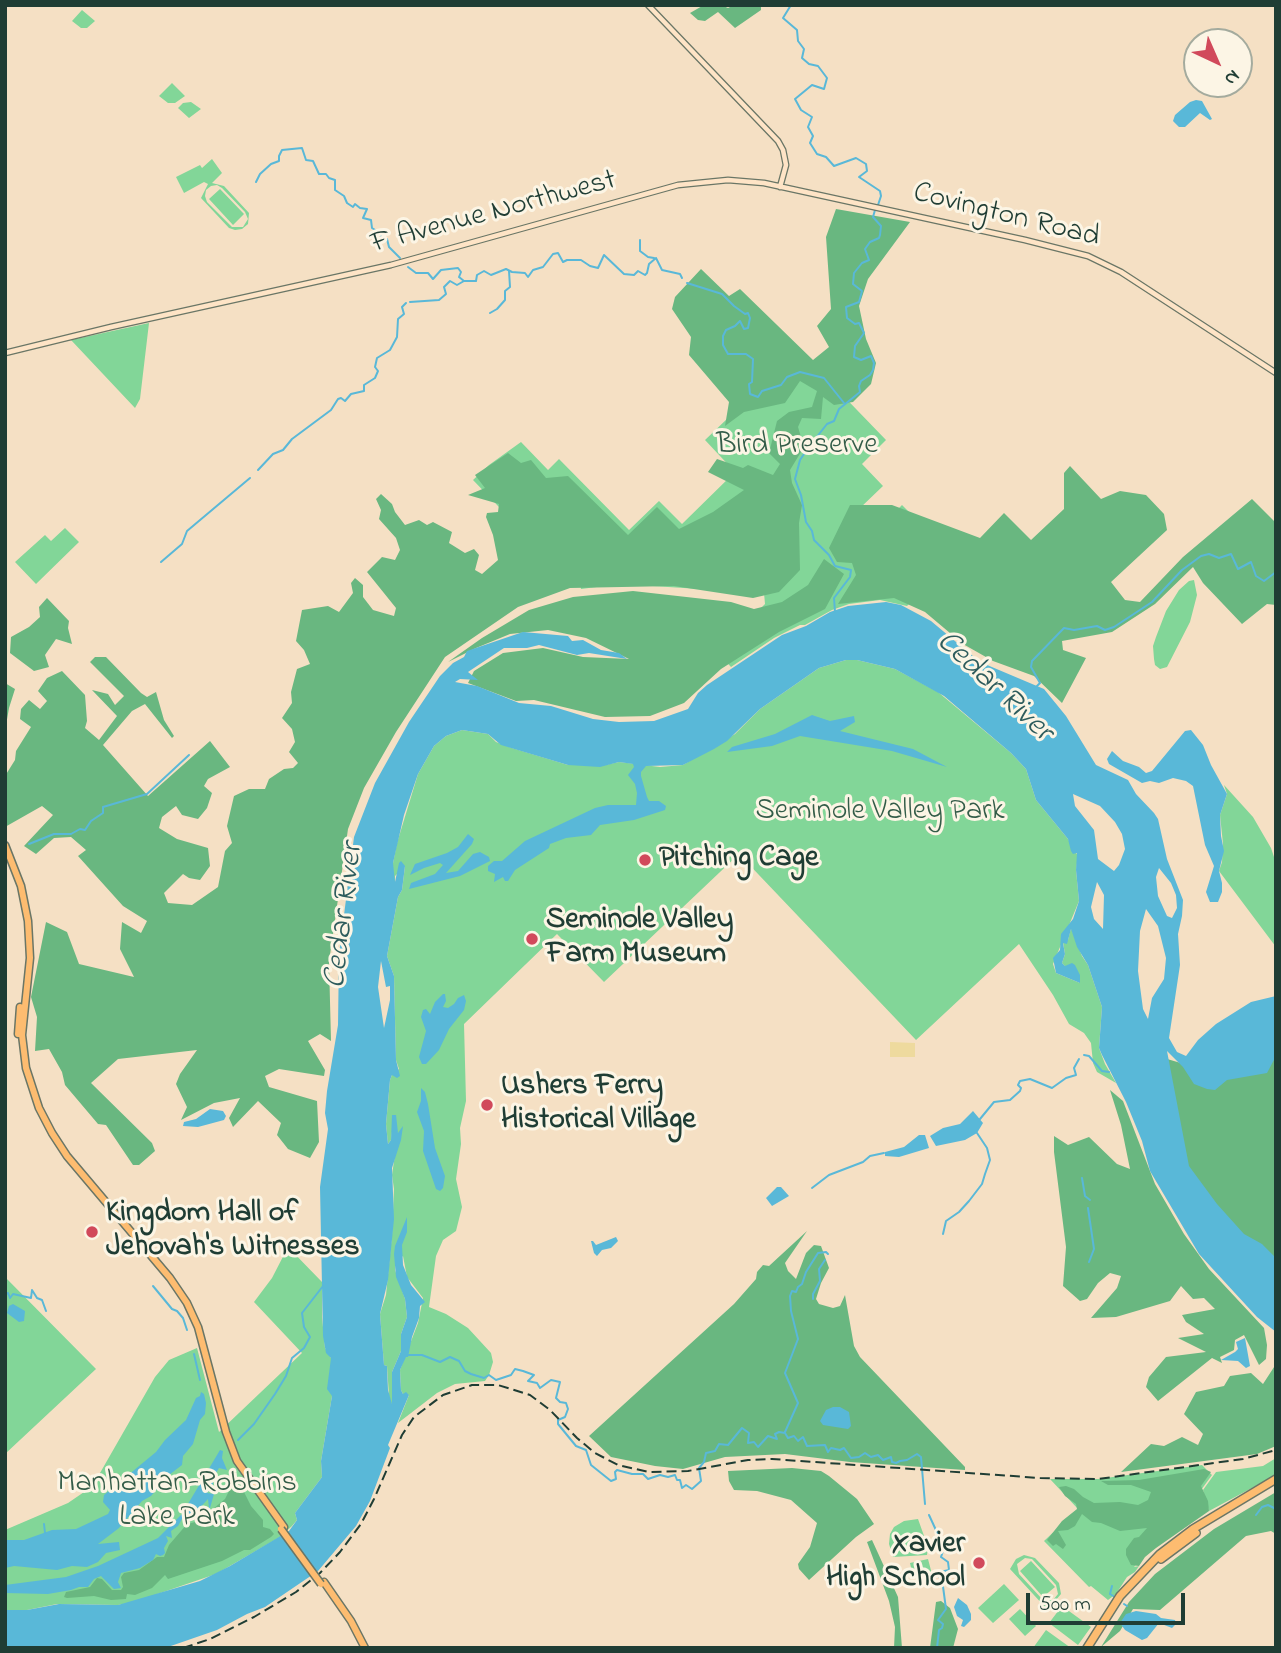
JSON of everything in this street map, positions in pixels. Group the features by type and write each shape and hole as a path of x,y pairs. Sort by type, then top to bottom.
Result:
{"highway":[{"path":"1090,1648 1116,1608 1159,1561 1192,1535 1276,1482"}],"main road":[{"path":"648,5 778,141 786,165 780,187"},
{"name":"F Avenue Northwest","path":"5,353 422,257 678,185 728,180 780,187"},
{"name":"Covington Road","path":"780,187 1066,249 1101,261 1276,373"},
{"path":"5,845 20,886 28,921 30,958 22,1035 29,1080 38,1108 67,1156 170,1278 187,1303 198,1327 226,1432 237,1461 282,1528"},
{"path":"5,854 25,922 26,958 18,1035 32,1103 44,1129 64,1158 176,1293 197,1335 223,1433 242,1477 323,1583 363,1648"}],"green space":[{"path":"704,5 721,5 728,8 734,5 761,5 761,10 735,28 718,12 705,21 698,20 690,13"},
{"path":"82,10 95,21 87,28 81,28 72,21"},
{"path":"172,83 185,96 175,103 168,103 159,96"},
{"path":"191,102 201,109 189,118 178,108 183,103"},
{"path":"212,159 222,173 212,183 224,186 249,213 248,224 242,229 229,228 201,198 208,184 204,182 184,193 176,177 200,165 202,168","holes":["217,185 245,212 248,219 243,227 232,227 207,202 206,190"]},
{"path":"220,189 244,214 233,225 209,199"},
{"path":"836,209 910,222 868,279 859,306 866,339 876,363 871,384 853,402 834,405 823,397 821,419 802,418 798,427 804,447 790,470 792,483 802,505 799,523 800,570 779,592 753,598 674,586 570,588 518,607 445,657 396,732 364,788 348,829 329,962 331,1041 320,1034 308,1041 325,1070 324,1076 279,1069 265,1076 269,1087 317,1101 319,1142 310,1158 288,1149 277,1135 281,1123 258,1101 233,1127 229,1118 240,1098 214,1103 181,1120 187,1107 176,1084 197,1050 118,1059 91,1083 152,1143 155,1151 139,1165 133,1165 106,1125 98,1124 65,1085 62,1072 49,1049 35,1051 37,1017 31,997 46,922 67,932 79,964 134,977 120,949 122,922 141,933 147,921 123,906 78,856 86,850 71,837 54,838 36,854 24,846 53,815 42,806 5,827 5,776 31,727 20,719 21,709 29,700 40,709 47,701 38,691 47,678 62,671 85,695 85,728 99,740 117,716 92,690 108,694 115,705 124,696 90,662 95,657 106,657 141,693 147,697 156,692 164,720 174,736 172,738 145,704 132,711 103,745 148,796 210,741 230,767 208,779 204,786 212,793 207,808 198,819 182,815 176,806 162,817 159,828 177,839 208,848 210,866 200,880 183,874 164,893 168,903 192,905 218,887 225,851 232,843 227,826 234,796 249,789 265,789 269,779 298,763 289,752 295,742 292,729 282,718 292,703 291,692 297,669 310,664 304,650 296,641 302,610 328,606 339,612 353,593 351,583 355,578 363,585 363,597 373,610 394,616 396,608 367,572 382,557 395,560 400,550 396,538 379,519 381,510 376,499 381,494 392,504 405,525 419,520 427,525 433,522 452,532 449,543 465,553 474,549 479,555 475,570 482,574 498,560 486,517 487,513 498,512 499,504 468,495 485,488 475,475 508,453 521,463 531,460 546,478 568,476 628,535 657,507 679,529 713,512 744,490 708,472 717,459 743,468 748,465 773,475 780,464 769,453 777,421 789,412 812,407 817,391 800,381 785,403 744,412 725,426 729,402 689,355 691,337 672,309 675,297 701,269 729,296 740,289 813,360 829,347 817,326 831,309 826,237"},
{"path":"149,323 140,399 135,408 71,340"},
{"name":"Bird Preserve","path":"799,350 886,440 862,464 883,486 859,509 891,516 902,505 944,547 941,572 907,606 880,600 849,604 774,638 731,667 717,652 765,604 764,593 620,584 581,589 578,571 549,559 473,480 521,442 548,470 559,459 629,530 659,501 682,524 735,472 705,440"},
{"path":"1070,466 1101,499 1120,491 1146,495 1164,514 1167,530 1111,582 1125,600 1140,602 1183,557 1252,499 1276,523 1276,605 1267,604 1242,624 1203,583 1193,567 1155,604 1112,632 1062,641 1063,650 1086,658 1062,703 1034,676 993,661 963,644 925,612 894,598 838,604 856,575 852,563 837,562 829,548 850,505 892,505 980,538 1004,513 1031,540 1064,509 1064,473"},
{"path":"65,528 79,542 36,584 15,562 45,535 51,541"},
{"path":"824,559 844,574 825,609 779,632 721,669 684,703 650,716 605,717 534,700 516,701 468,683 474,671 503,653 543,648 583,657 629,659 586,638 548,630 510,634 448,662 529,610 573,597 633,591 731,602 754,609 782,602 808,585"},
{"path":"1194,580 1197,595 1190,622 1167,667 1160,669 1155,665 1154,659 1153,646 1156,637 1166,611 1179,590"},
{"path":"47,598 69,621 72,644 56,639 45,655 49,667 34,671 10,653 11,637 40,617 39,607"},
{"name":"Seminole Valley Park","path":"846,660 895,669 938,692 1011,753 1026,769 1036,800 1068,839 1078,856 1076,870 1079,901 1053,964 1056,973 1080,983 1062,963 1065,954 1063,942 1068,940 1071,928 1088,965 1102,1007 1099,1048 1116,1083 1097,1072 1091,1043 1084,1033 1069,1024 1019,944 916,1040 739,854 604,982 557,934 464,1024 466,1101 460,1128 461,1144 456,1179 462,1207 456,1231 443,1240 436,1256 429,1307 468,1328 491,1353 493,1362 489,1375 485,1381 455,1384 437,1393 398,1423 409,1395 403,1394 401,1390 400,1370 418,1323 423,1298 407,1277 403,1256 395,1263 395,1270 405,1299 407,1317 401,1334 401,1351 392,1372 392,1406 387,1366 384,1365 380,1314 386,1295 392,1235 392,1175 398,1134 393,1123 388,1144 386,1124 390,1080 399,1069 396,1060 394,976 387,956 405,866 393,882 397,843 418,774 434,746 446,736 462,730 488,734 496,742 568,765 605,765 619,762 660,767 683,765 735,734 760,709 819,668"},
{"path":"5,683 15,689 5,731"},
{"path":"1224,785 1253,817 1271,848 1276,863 1276,947 1219,871 1223,844 1220,815 1227,794"},
{"path":"1276,1032 1276,1267 1186,1177 1157,1056 1201,1069"},
{"path":"1110,1090 1123,1101 1155,1184 1184,1234 1209,1269 1264,1328 1267,1345 1266,1359 1259,1365 1244,1335 1235,1340 1234,1350 1220,1357 1222,1363 1212,1358 1158,1401 1146,1387 1149,1377 1166,1357 1206,1352 1178,1338 1204,1334 1186,1322 1182,1315 1215,1309 1204,1298 1193,1299 1181,1286 1170,1301 1116,1317 1091,1318 1117,1288 1121,1276 1110,1273 1098,1283 1087,1299 1080,1301 1063,1286 1066,1247 1054,1136 1068,1145 1089,1137 1117,1164 1130,1169"},
{"path":"807,1231 785,1263 788,1271 796,1279 806,1253 814,1245 821,1246 829,1268 816,1299 819,1304 833,1308 840,1306 845,1295 854,1346 860,1357 965,1470 850,1462 785,1454 725,1457 683,1469 611,1457 589,1436 734,1304 756,1279 757,1272 763,1265 769,1266"},
{"name":"Manhattan-Robbins Lake Park","path":"288,1247 322,1282 325,1348 331,1358 332,1396 321,1461 322,1477 295,1513 297,1520 280,1537 216,1574 134,1602 118,1605 57,1604 27,1610 5,1610 5,1530 68,1503 87,1490 100,1473 155,1377 169,1360 197,1348 219,1432 302,1353 254,1302 272,1278"},
{"path":"5,1277 96,1369 5,1454"},
{"path":"1276,1364 1276,1446 1257,1454 1121,1472 1151,1444 1164,1446 1182,1437 1198,1445 1203,1434 1184,1414 1196,1392 1224,1386 1230,1376 1251,1373 1263,1384"},
{"path":"1276,1458 1276,1475 1209,1511 1203,1490 1216,1472 1263,1466"},
{"path":"1202,1465 1212,1475 1188,1508 1134,1567 1139,1566 1135,1572 1127,1577 1116,1594 1108,1600 1089,1587 1044,1541 1078,1509 1050,1479 1098,1479"},
{"path":"792,1468 821,1471 829,1476 857,1499 874,1524 809,1580 798,1564 810,1547 817,1523 791,1500 757,1491 734,1490 729,1481 728,1471"},
{"path":"1204,1469 1211,1472 1201,1486 1209,1511 1156,1548 1139,1566 1131,1565 1126,1549 1134,1538 1139,1537 1147,1528 1120,1531 1092,1522 1082,1514 1075,1526 1058,1531 1066,1545 1063,1549 1056,1544 1053,1546 1047,1540 1062,1521 1077,1509 1076,1504 1065,1496 1059,1487 1074,1489 1094,1503 1120,1502 1138,1505 1148,1500 1151,1492 1131,1485 1108,1485 1101,1481 1139,1480"},
{"path":"238,1480 251,1506 263,1520 263,1527 274,1534 271,1537 250,1550 244,1550 222,1561 168,1579 165,1575 152,1588 135,1595 127,1594 126,1599 64,1597 66,1592 90,1587 97,1578 102,1579 112,1590 121,1590 121,1577 124,1573 139,1570 157,1557 164,1557 169,1545 187,1524 208,1519 213,1509 225,1499 233,1483"},
{"path":"1276,1492 1276,1534 1271,1531 1246,1536 1160,1610 1133,1609 1120,1631 1101,1647 1129,1602 1155,1574 1214,1529"},
{"path":"918,1519 928,1547 927,1555 893,1557 889,1544 894,1527 904,1521"},
{"path":"872,1540 898,1597 902,1648 894,1648 895,1627 889,1601 867,1542"},
{"path":"1024,1555 1035,1558 1059,1583 1061,1594 1055,1601 1045,1607 1010,1569 1016,1559","holes":["1025,1558 1032,1559 1056,1585 1058,1594 1053,1600 1043,1600 1019,1574 1017,1564"]},
{"path":"928,1559 933,1578 921,1579 912,1572 910,1563"},
{"path":"1031,1561 1055,1587 1043,1597 1020,1571"},
{"path":"1004,1584 1019,1600 993,1623 978,1608"},
{"path":"941,1601 950,1608 958,1629 953,1648 930,1648 936,1602"},
{"path":"1062,1606 1091,1627 1078,1645 1049,1623"},
{"path":"1020,1609 1036,1626 1025,1636 1009,1619"},
{"path":"1046,1630 1071,1648 1033,1648"}],"sand":[{"path":"890,1042 915,1043 915,1057 890,1057"}],"water":[{"path":"1196,100 1202,101 1212,119 1200,113 1185,127 1179,127 1173,121 1175,115"},
{"name":"Cedar River","path":"886,602 901,605 931,621 980,662 1044,689 1066,716 1096,765 1128,780 1136,794 1154,813 1158,819 1167,859 1183,900 1178,934 1180,965 1169,1038 1177,1052 1186,1056 1198,1040 1216,1024 1251,1002 1276,996 1276,1056 1267,1073 1227,1080 1215,1090 1207,1089 1194,1084 1183,1067 1167,1051 1189,1166 1217,1204 1244,1234 1262,1244 1276,1258 1276,1332 1257,1317 1199,1254 1150,1171 1142,1141 1126,1102 1099,1048 1102,1007 1088,965 1077,947 1071,929 1067,944 1063,943 1065,954 1062,963 1065,966 1072,963 1075,965 1080,975 1080,983 1056,973 1053,958 1060,950 1061,934 1073,919 1079,901 1077,853 1073,854 1068,839 1036,800 1026,769 944,696 895,669 857,660 846,660 819,668 760,709 727,741 714,749 683,765 646,766 641,776 647,797 649,801 659,801 666,806 665,810 634,820 600,825 591,835 566,838 550,844 549,848 515,870 508,881 503,877 494,882 495,874 488,871 488,866 494,861 502,861 525,841 595,808 636,805 635,784 628,775 634,767 633,764 619,762 600,767 568,765 501,745 488,734 462,730 446,736 434,746 418,774 404,815 393,863 395,882 399,863 401,861 405,866 387,956 394,976 396,1060 400,1076 397,1078 392,1075 390,1080 386,1124 388,1144 391,1140 392,1115 396,1115 398,1133 403,1126 392,1168 394,1219 388,1280 380,1314 384,1365 387,1366 388,1390 392,1404 392,1372 401,1351 401,1334 407,1317 405,1299 396,1277 394,1254 407,1217 407,1232 402,1245 403,1265 411,1285 425,1302 420,1306 408,1357 400,1370 401,1390 403,1394 406,1392 409,1395 388,1445 390,1448 370,1501 356,1526 318,1571 265,1607 217,1630 165,1648 5,1648 5,1610 27,1610 59,1604 118,1605 200,1581 230,1566 289,1531 297,1520 295,1513 322,1477 321,1461 332,1396 327,1389 331,1358 326,1353 323,1336 320,1187 328,1129 325,1113 327,1091 338,1025 339,954 354,837 375,783 409,722 440,676 453,663 464,657 467,651 523,632 568,636 572,641 583,640 601,650 619,653 627,659 589,653 577,655 539,645 504,648 468,672 478,680 460,679 455,682 477,686 519,703 551,706 593,719 619,722 654,721 688,709 707,685 782,635 848,606","holes":["1073,794 1100,806 1115,822 1122,834 1125,849 1114,871 1098,859 1094,830 1075,806","1159,868 1171,883 1176,895 1177,908 1172,918 1167,916 1158,896 1156,877","1097,882 1104,895 1103,929 1094,919 1091,907","1146,909 1158,926 1166,958 1164,979 1152,998 1148,1019 1143,1009 1138,971 1140,931","381,961 386,987 390,986 384,1028 378,987"]},
{"path":"812,715 830,721 854,716 855,722 840,731 913,749 947,767 892,751 800,736 772,746 727,752 732,747 775,734"},
{"path":"1191,730 1203,745 1227,794 1220,815 1224,851 1219,871 1222,892 1218,902 1210,902 1206,892 1214,866 1205,845 1193,786 1173,778 1159,783 1142,783 1109,764 1107,759 1112,751 1123,761 1146,773 1152,771 1185,731"},
{"path":"468,834 474,839 472,844 446,873 458,871 473,854 480,852 489,857 490,861 460,876 409,889 411,883 435,874 443,865 440,863 410,875 415,864 458,847"},
{"path":"443,994 446,1001 443,1007 448,1008 464,995 464,1010 449,1029 439,1050 426,1064 422,1064 419,1057 426,1031 421,1017 423,1010 426,1009 430,1014 435,1002"},
{"path":"421,1088 425,1092 435,1148 445,1176 440,1191 436,1189 423,1151 424,1131 417,1112 421,1101"},
{"path":"210,1109 223,1111 226,1116 224,1120 198,1127 183,1126 184,1122 196,1119"},
{"path":"973,1111 983,1123 977,1133 965,1140 936,1146 930,1136 943,1128 960,1124"},
{"path":"919,1135 925,1135 929,1148 899,1157 885,1156 885,1152 904,1147"},
{"path":"777,1187 781,1187 789,1196 772,1206 766,1198"},
{"path":"616,1237 618,1241 611,1248 602,1250 597,1256 594,1253 591,1241 596,1245"},
{"path":"13,1304 25,1311 24,1321 19,1322 7,1313 9,1306"},
{"path":"1245,1338 1250,1366 1246,1368 1238,1361 1221,1360 1235,1352 1238,1349 1236,1342"},
{"path":"201,1392 206,1403 205,1414 200,1420 193,1444 183,1456 182,1465 169,1475 151,1496 142,1501 119,1528 98,1544 119,1542 120,1550 106,1553 98,1562 87,1567 72,1566 57,1570 14,1566 5,1568 5,1540 24,1540 52,1530 76,1529 108,1514 110,1510 103,1502 104,1495 156,1452 186,1420"},
{"path":"833,1407 849,1412 851,1426 848,1429 823,1425 820,1421 826,1410"},
{"path":"220,1450 223,1451 222,1458 227,1470 219,1468 213,1478 213,1486 207,1493 214,1494 210,1508 208,1499 195,1513 183,1517 171,1531 172,1538 166,1536 168,1541 164,1548 165,1553 160,1556 156,1554 153,1560 140,1568 121,1573 118,1582 121,1588 114,1589 101,1576 94,1579 88,1587 48,1594 5,1593 5,1585 66,1577 98,1566 158,1538 182,1514"},
{"path":"958,1598 967,1605 971,1614 971,1620 964,1627 961,1626 963,1620 957,1616 954,1607"},
{"path":"1136,1611 1175,1620 1176,1624 1172,1628 1159,1623 1147,1638 1142,1640 1125,1630 1120,1623 1126,1614"}],"waterway":[{"path":"791,5 783,18 797,30 798,41 804,49 802,58 809,64 818,66 827,78 824,89 812,85 795,99 801,110 812,117 808,127 813,136 810,143 817,154 826,157 834,166 856,158 866,164 867,171 859,177 880,191 878,205"},
{"path":"256,182 260,174 279,161 282,150 302,148 306,160 313,161 319,174 326,174 335,180 335,190 344,196 347,203 353,207 355,204 367,209 363,218 371,220 372,228 380,233 382,238 387,239 389,247 400,258"},
{"path":"835,612 834,598 850,577 851,570 835,566 829,555 814,540 806,522 795,479 800,460 808,448 827,424 834,421 839,409 860,392 861,381 873,370 871,356 861,360 854,357 855,346 864,333 859,323 855,324 847,318 846,307 859,302 862,291 853,284 854,273 862,263 869,260 865,249 880,235 881,226 873,217 875,210"},
{"path":"640,240 640,251 654,258"},
{"path":"410,302 439,300 446,294 444,287 450,281 457,285 464,281 476,281 477,275 484,271 491,275 506,269 525,273 528,277 533,270 543,267 553,254 558,253 563,262 581,260 598,268 604,255 624,274 634,275 638,271 645,275 649,264 656,258 662,270 680,274 682,278"},
{"path":"408,267 416,273 428,273 433,279 441,270 458,268 461,272 459,277 464,281"},
{"path":"490,313 505,300 505,291 510,287 509,271"},
{"path":"687,283 722,294 734,306 745,314 748,313 748,328 744,329 740,321 726,330 723,345 728,354 746,354 753,359 750,394 758,397 762,391 781,385 787,377 800,372 824,378 844,403"},
{"path":"258,470 273,454 283,450 292,439 331,410 338,399 345,401 351,394 364,391 364,385 375,378 378,371 375,367 377,358 390,350 397,337 398,319 404,314 402,307 406,303"},
{"path":"161,562 182,544 187,531 250,478"},
{"name":"Cedar River","path":"1036,687 1040,683 1031,667 1032,661 1064,628 1074,630 1097,626 1105,630 1114,627 1152,602 1182,570 1201,556 1209,554 1219,558 1231,554 1238,569 1251,562 1256,576 1264,581 1276,572"},
{"path":"29,844 54,834 71,834 80,829 85,830 91,821 103,813 103,807 147,794 189,755"},
{"path":"1084,1055 1089,1056 1102,1071 1109,1072"},
{"path":"980,1119 994,1102 1010,1100 1020,1091 1020,1081 1030,1079 1052,1088 1066,1078 1076,1075 1074,1068 1079,1059"},
{"path":"943,1234 946,1221 959,1212 982,1184 990,1160 987,1148 977,1133"},
{"path":"812,1188 829,1175 863,1162 870,1156 884,1153"},
{"path":"1082,1178 1085,1196 1090,1200"},
{"path":"1088,1208 1094,1249 1089,1262"},
{"path":"785,1432 798,1403 785,1373 798,1339 790,1296 792,1291 796,1292 802,1284 818,1253 828,1254"},
{"path":"813,1299 820,1281 819,1269 825,1260"},
{"path":"153,1286 183,1318 187,1330"},
{"path":"238,1440 254,1424 275,1394 286,1376 292,1358 304,1348 310,1337 304,1327 302,1313 323,1286"},
{"path":"5,1294 8,1293 10,1298 13,1294 31,1298 32,1290 37,1298 42,1300 46,1311"},
{"path":"194,1354 200,1380"},
{"path":"407,1355 422,1355 440,1362 450,1357 459,1361 465,1371 484,1378 489,1375 496,1380 511,1375 515,1369 534,1375 528,1381 537,1383 540,1388 551,1380 560,1382 556,1398 566,1403 568,1409 565,1417 558,1420 558,1424 576,1446 586,1450 591,1465 611,1481 616,1479 617,1470 643,1474 648,1479 660,1475 675,1475 682,1488 686,1485 692,1489 701,1481 699,1468 706,1453 715,1451 719,1444 728,1445 742,1428 749,1433 748,1443 754,1442 758,1447 768,1436 777,1439 775,1434 779,1432 785,1433 788,1438 794,1436 798,1441 803,1437 807,1446 825,1445 828,1452 831,1448 844,1448 851,1458 865,1453 871,1457 878,1455 883,1460 891,1457 892,1462 896,1463 917,1454 921,1457 925,1504"},
{"path":"1256,1515 1262,1507 1268,1505 1276,1509"},
{"path":"929,1515 941,1541 941,1557 948,1562 949,1570 940,1572 938,1576 942,1579 946,1609 938,1620 943,1624 939,1630 937,1648"},
{"path":"44,1524 45,1533"},
{"path":"1112,1586 1110,1594 1115,1597"}],"railway":[{"path":"183,1648 210,1639 254,1617 296,1592 320,1573 361,1524 402,1435 414,1417 443,1395 472,1385 498,1385 530,1395 550,1410 595,1453 618,1465 649,1472 688,1471 748,1460 772,1459 1040,1478 1098,1479 1243,1459 1276,1450"}],"place":[{"name":"Pitching Cage","path":"645,860"},
{"name":"Seminole Valley Farm Museum","path":"532,939"},
{"name":"Ushers Ferry Historical Village","path":"487,1105"},
{"name":"Kingdom Hall of Jehovah's Witnesses","path":"92,1232"},
{"name":"Xavier High School","path":"979,1563"}]}
